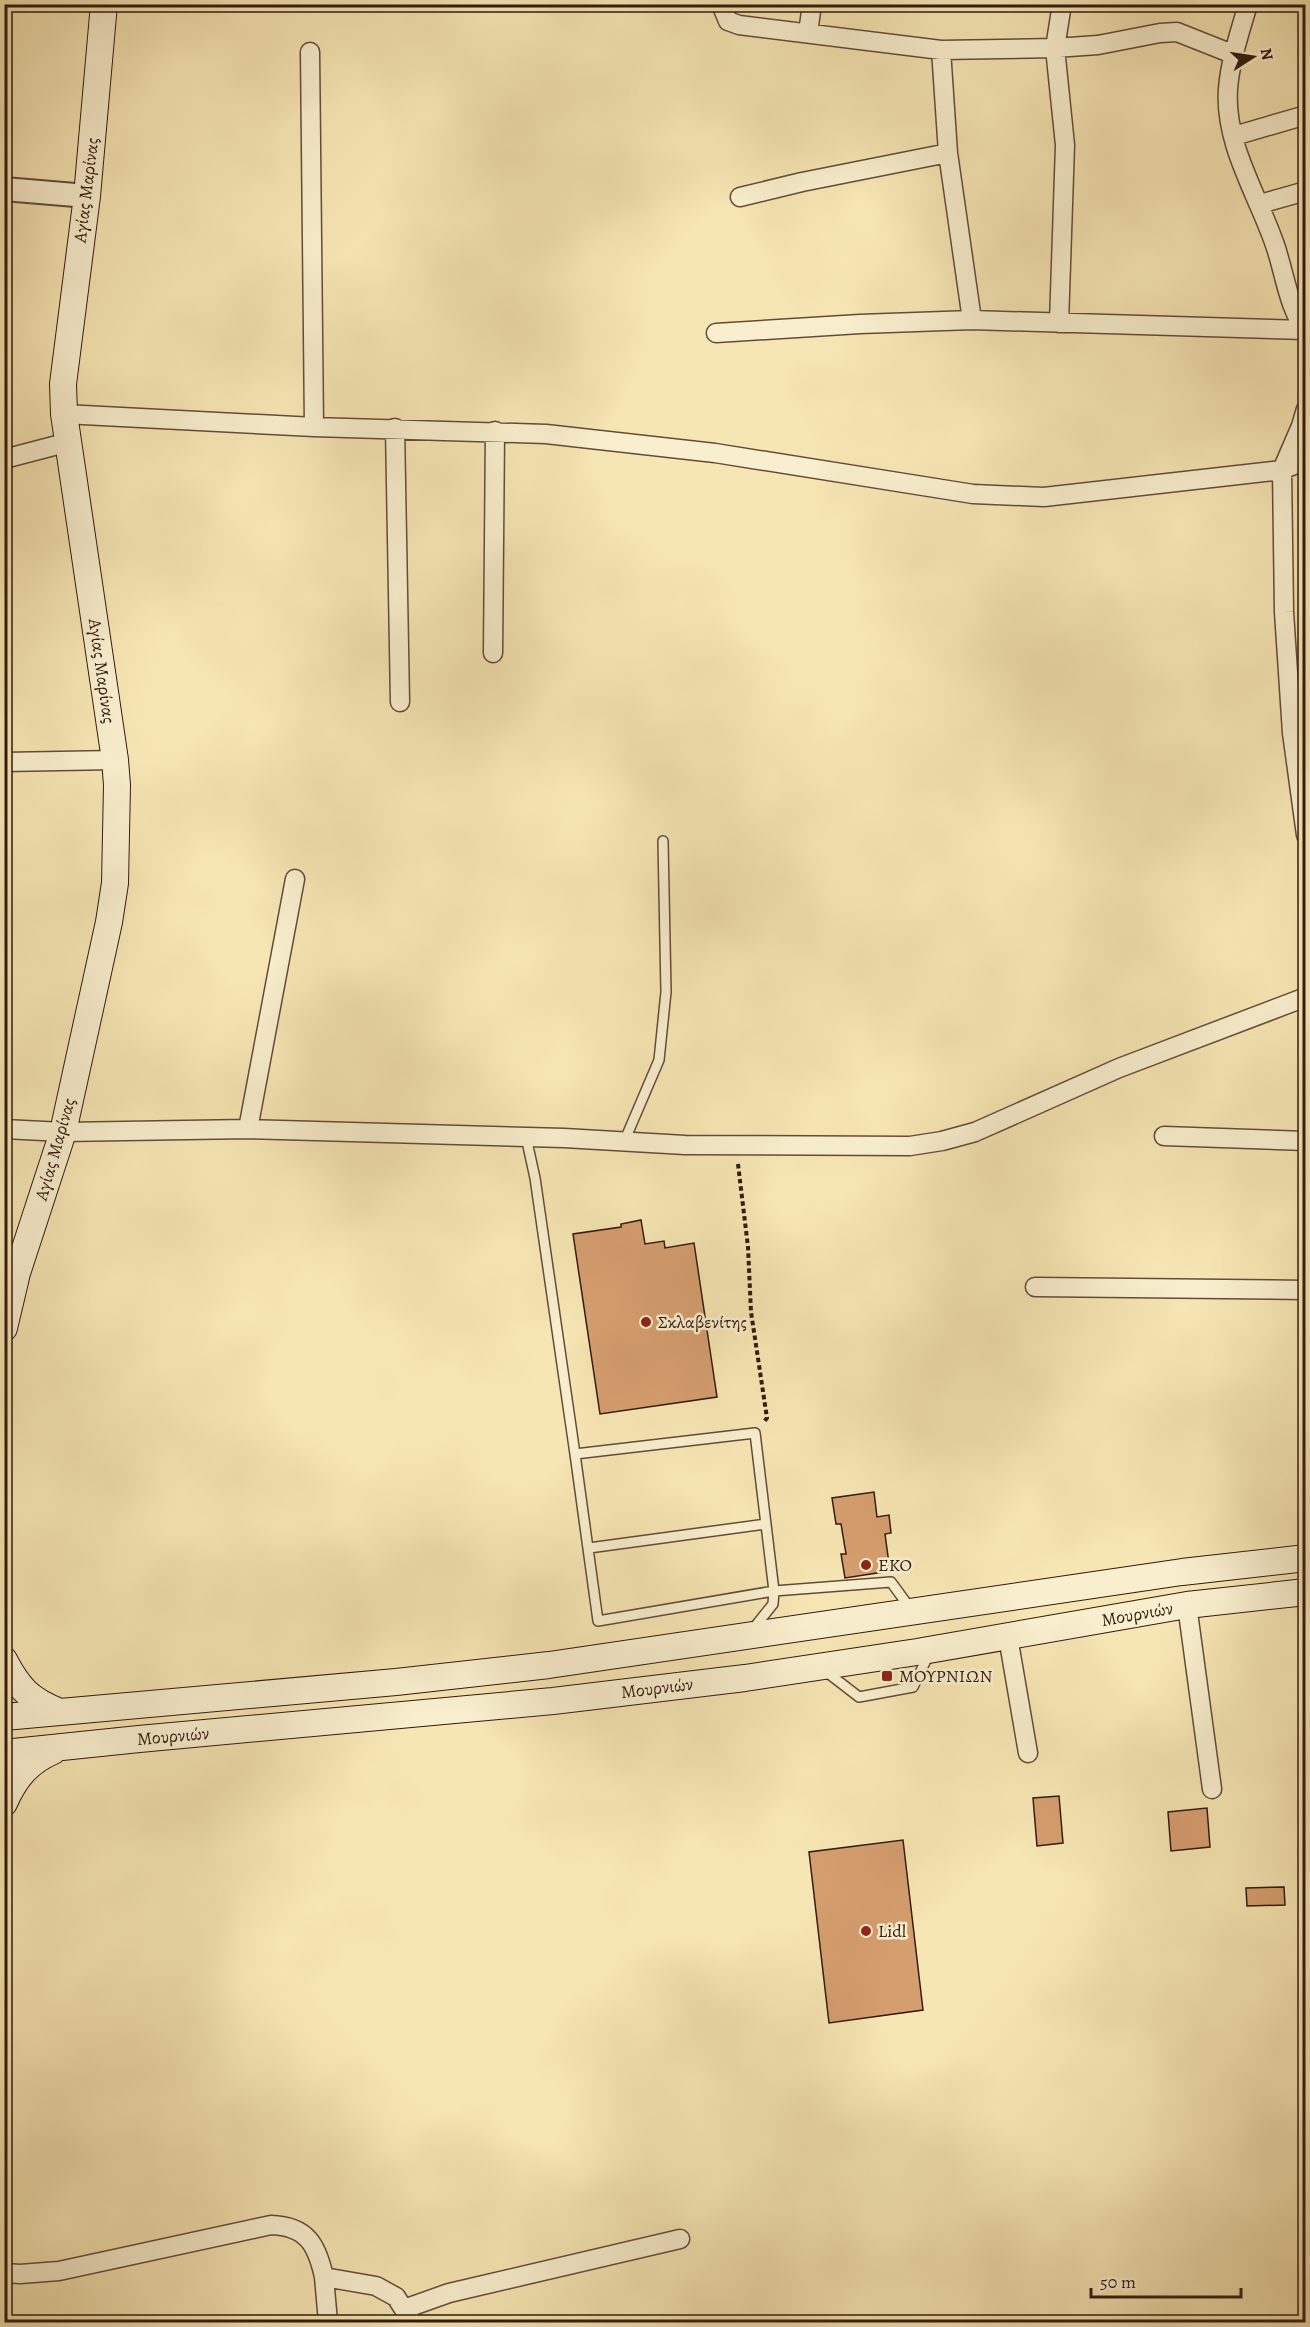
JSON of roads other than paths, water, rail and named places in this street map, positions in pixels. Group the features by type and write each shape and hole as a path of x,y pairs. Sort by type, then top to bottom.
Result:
{"main road":[{"name":"Αγίας Μαρίνας","path":"4,1328 17,1274 63,1132 110,922 115,883 115,760 64,414 63,384 87,196 104,4"},
{"name":"Μουρνιών","path":"4,1717 408,1681 549,1665 1182,1572 1305,1558"},
{"name":"Μουρνιών","path":"4,1753 542,1702 819,1667 931,1650 1187,1605 1305,1592"},
{"path":"4,1660 26,1694 41,1705 61,1712"},
{"path":"4,1803 24,1769 38,1757 62,1747"}],"street":[{"path":"721,4 728,21 738,25 941,50 1098,45 1177,32 1235,55"},
{"path":"808,33 812,4"},
{"path":"1059,323 1065,145 1055,48 1062,4"},
{"path":"1248,4 1228,88 1228,106 1241,162 1276,247 1297,318 1304,328"},
{"path":"941,50 948,153 972,320"},
{"path":"310,52 314,427"},
{"path":"1234,136 1305,115"},
{"path":"740,197 802,182 948,153"},
{"path":"4,189 87,196"},
{"path":"1260,204 1305,191"},
{"path":"716,333 972,320 1304,328"},
{"path":"1305,409 1301,426 1282,470 1284,612 1292,733 1305,835"},
{"path":"64,414 314,427 546,434 715,453 973,494 1003,496 1044,496 1282,470 1305,460"},
{"path":"395,428 400,702"},
{"path":"494,653 495,431"},
{"path":"4,459 69,442"},
{"path":"4,762 115,760"},
{"path":"248,1130 295,879"},
{"path":"4,1130 63,1132 248,1130 526,1137 737,1146 909,1146 942,1141 975,1132 1119,1068 1305,997"},
{"path":"1164,1136 1305,1141"},
{"path":"1035,1287 1305,1290"},
{"path":"1187,1605 1212,1789"},
{"path":"1008,1637 1028,1753"},
{"path":"4,2273 59,2271 271,2224 288,2225 302,2232 314,2246 324,2277 328,2322"},
{"path":"324,2277 376,2286 396,2297 408,2316 449,2293 680,2239"}],"lane":[{"path":"624,1142 659,1060 666,992 663,841"},
{"path":"526,1137 535,1178 598,1621 774,1591 891,1582 912,1611"},
{"path":"575,1454 755,1433 774,1591 773,1604 745,1638"},
{"path":"589,1548 766,1524"},
{"path":"819,1667 859,1697 913,1687 931,1650"}],"place":[{"name":"Σκλαβενίτης","path":"646,1322"},
{"name":"EKO","path":"866,1565"},
{"name":"ΜΟΥΡΝΙΩΝ","path":"887,1676"},
{"name":"Lidl","path":"866,1931"}]}
